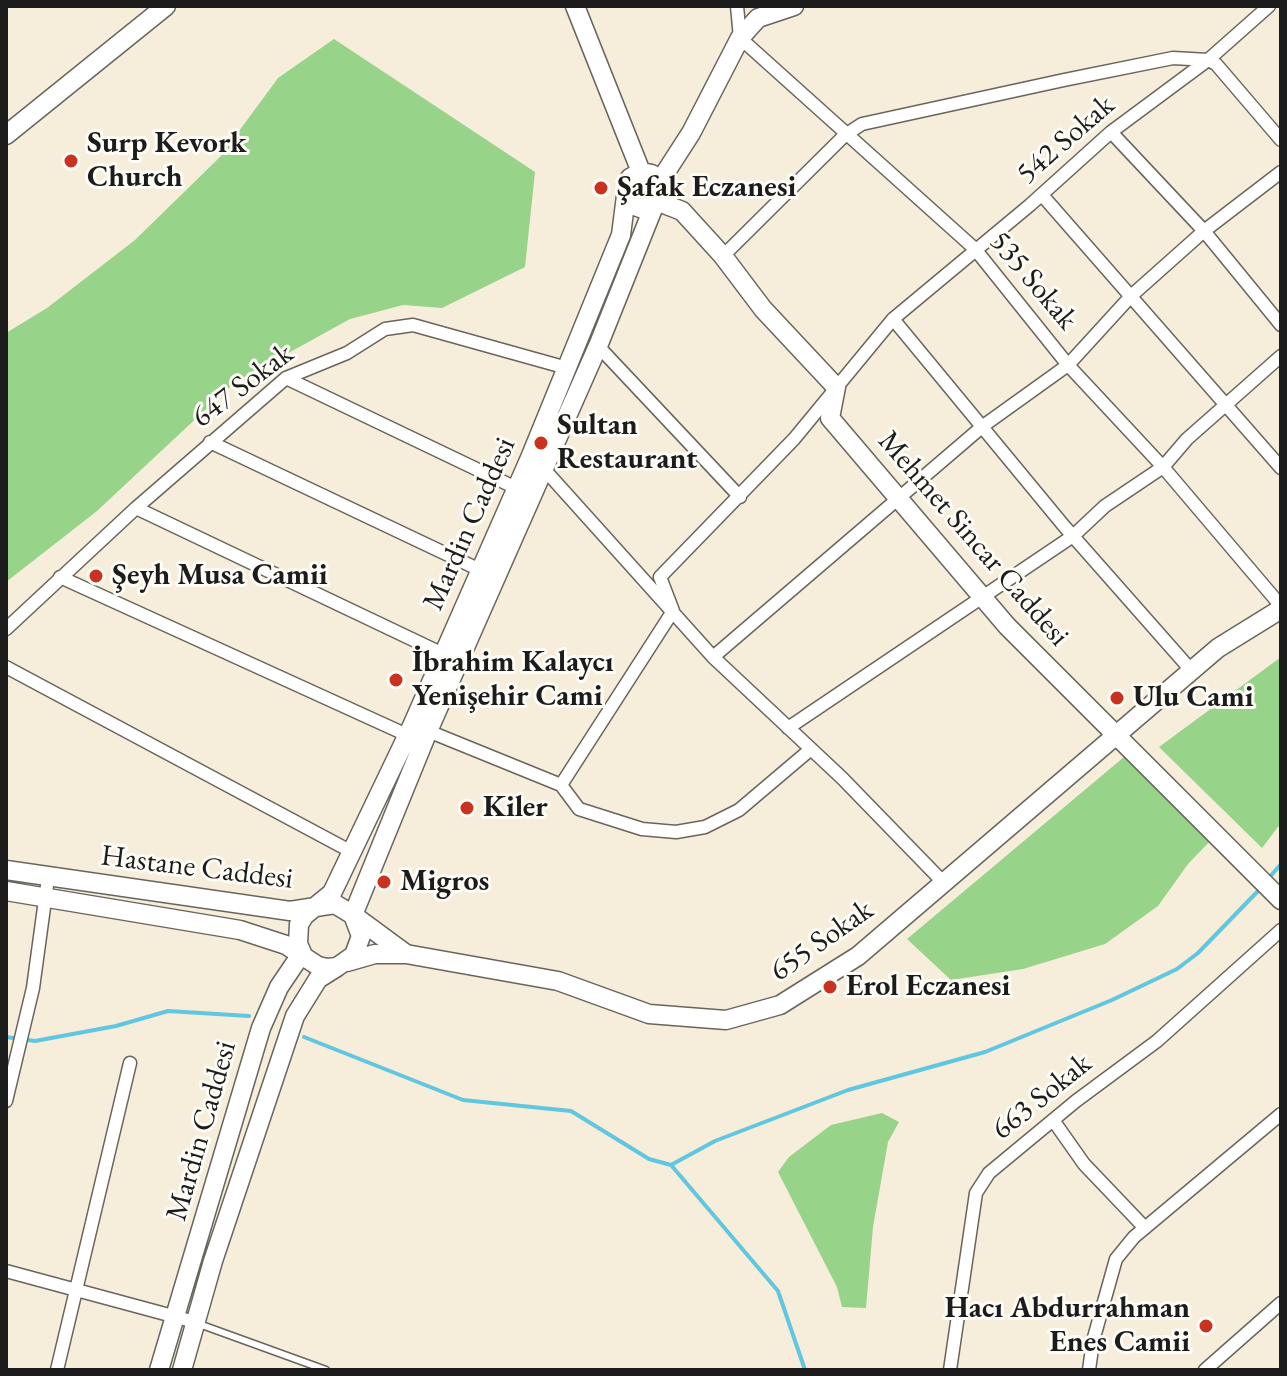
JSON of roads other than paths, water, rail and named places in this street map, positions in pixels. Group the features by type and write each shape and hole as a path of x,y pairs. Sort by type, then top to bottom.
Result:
{"street":[{"path":"6,135 166,6"},
{"path":"575,6 641,172 652,174 660,181 663,192 657,204"},
{"path":"737,6 740,38"},
{"path":"660,181 691,133 740,38 758,18 794,6"},
{"name":"542 Sokak","path":"673,611 660,577 740,497 893,319 1042,195 1111,132 1208,60 1269,6"},
{"name":"535 Sokak","path":"740,38 975,249 1068,365 1163,467 1281,608"},
{"path":"723,256 845,135 862,124 1064,80 1173,58 1208,60 1216,64 1281,140"},
{"path":"1111,132 1204,231 1281,325"},
{"name":"Mardin Caddesi","path":"314,908 332,893 443,654 621,235 630,178 641,172"},
{"path":"713,657 983,426 1068,365 1131,296 1204,231 1281,172"},
{"path":"1042,195 1281,468"},
{"path":"626,196 637,208 657,204 682,211 723,256 763,309 836,387"},
{"name":"Mardin Caddesi","path":"182,1370 295,1016 318,979 342,965 359,946 361,936 353,915 428,731 598,346 657,204"},
{"path":"893,319 1073,536 1191,670"},
{"name":"647 Sokak","path":"6,629 136,508 286,378 347,353 385,329 413,325 567,368"},
{"path":"598,346 740,497"},
{"path":"788,728 1073,536 1105,506 1163,467 1281,356"},
{"path":"286,378 516,488"},
{"name":"Mehmet Sincar Caddesi","path":"836,387 830,418 982,597 1281,900"},
{"path":"210,442 480,570"},
{"path":"544,469 713,657 811,749 943,882"},
{"path":"136,508 443,654"},
{"path":"60,577 407,735"},
{"name":"655 Sokak","path":"342,965 375,954 406,954 558,981 649,1014 726,1020 780,1005 858,956 1191,670 1218,648 1281,608"},
{"path":"561,785 673,611"},
{"path":"6,667 352,852"},
{"path":"428,731 561,785 579,809 642,829 676,832 705,827 739,810 811,749"},
{"name":"Hastane Caddesi","path":"6,870 290,911 314,908"},
{"path":"6,1101 33,988 48,878"},
{"name":"Hastane Caddesi","path":"6,891 240,930 302,953"},
{"path":"314,908 335,904 353,915"},
{"name":"Hastane Caddesi","path":"302,953 298,944 299,924 314,908"},
{"name":"655 Sokak","path":"353,915 406,954"},
{"name":"663 Sokak","path":"950,1370 976,1193 989,1173 1157,1041 1281,930"},
{"path":"302,953 318,966 342,965"},
{"name":"Mardin Caddesi","path":"159,1370 261,1028 279,987 302,953"},
{"path":"57,1370 130,1063"},
{"path":"1089,1370 1099,1313 1116,1259 1145,1228 1281,1114"},
{"path":"1053,1120 1084,1164 1145,1228"},
{"path":"6,1271 195,1322"},
{"path":"1205,1370 1281,1303"}],"lane":[{"path":"195,1322 326,1370"}],"waterway":[{"path":"1268,879 1281,864"},
{"path":"304,1037 463,1100 571,1111 649,1159 671,1165 715,1141 848,1090 985,1052 1112,1000 1177,969 1198,953 1260,889"},
{"path":"6,1037 35,1041 116,1026 168,1011 249,1016"},
{"path":"671,1165 778,1291 805,1370"}],"place":[{"name":"Surp Kevork Church","path":"71,161"},
{"name":"Şafak Eczanesi","path":"601,188"},
{"name":"Sultan Restaurant","path":"541,443"},
{"name":"Şeyh Musa Camii","path":"96,576"},
{"name":"İbrahim Kalaycı Yenişehir Cami","path":"396,680"},
{"name":"Ulu Cami","path":"1117,698"},
{"name":"Kiler","path":"467,808"},
{"name":"Migros","path":"384,882"},
{"name":"Erol Eczanesi","path":"830,987"},
{"name":"Hacı Abdurrahman Enes Camii","path":"1206,1326"}]}
